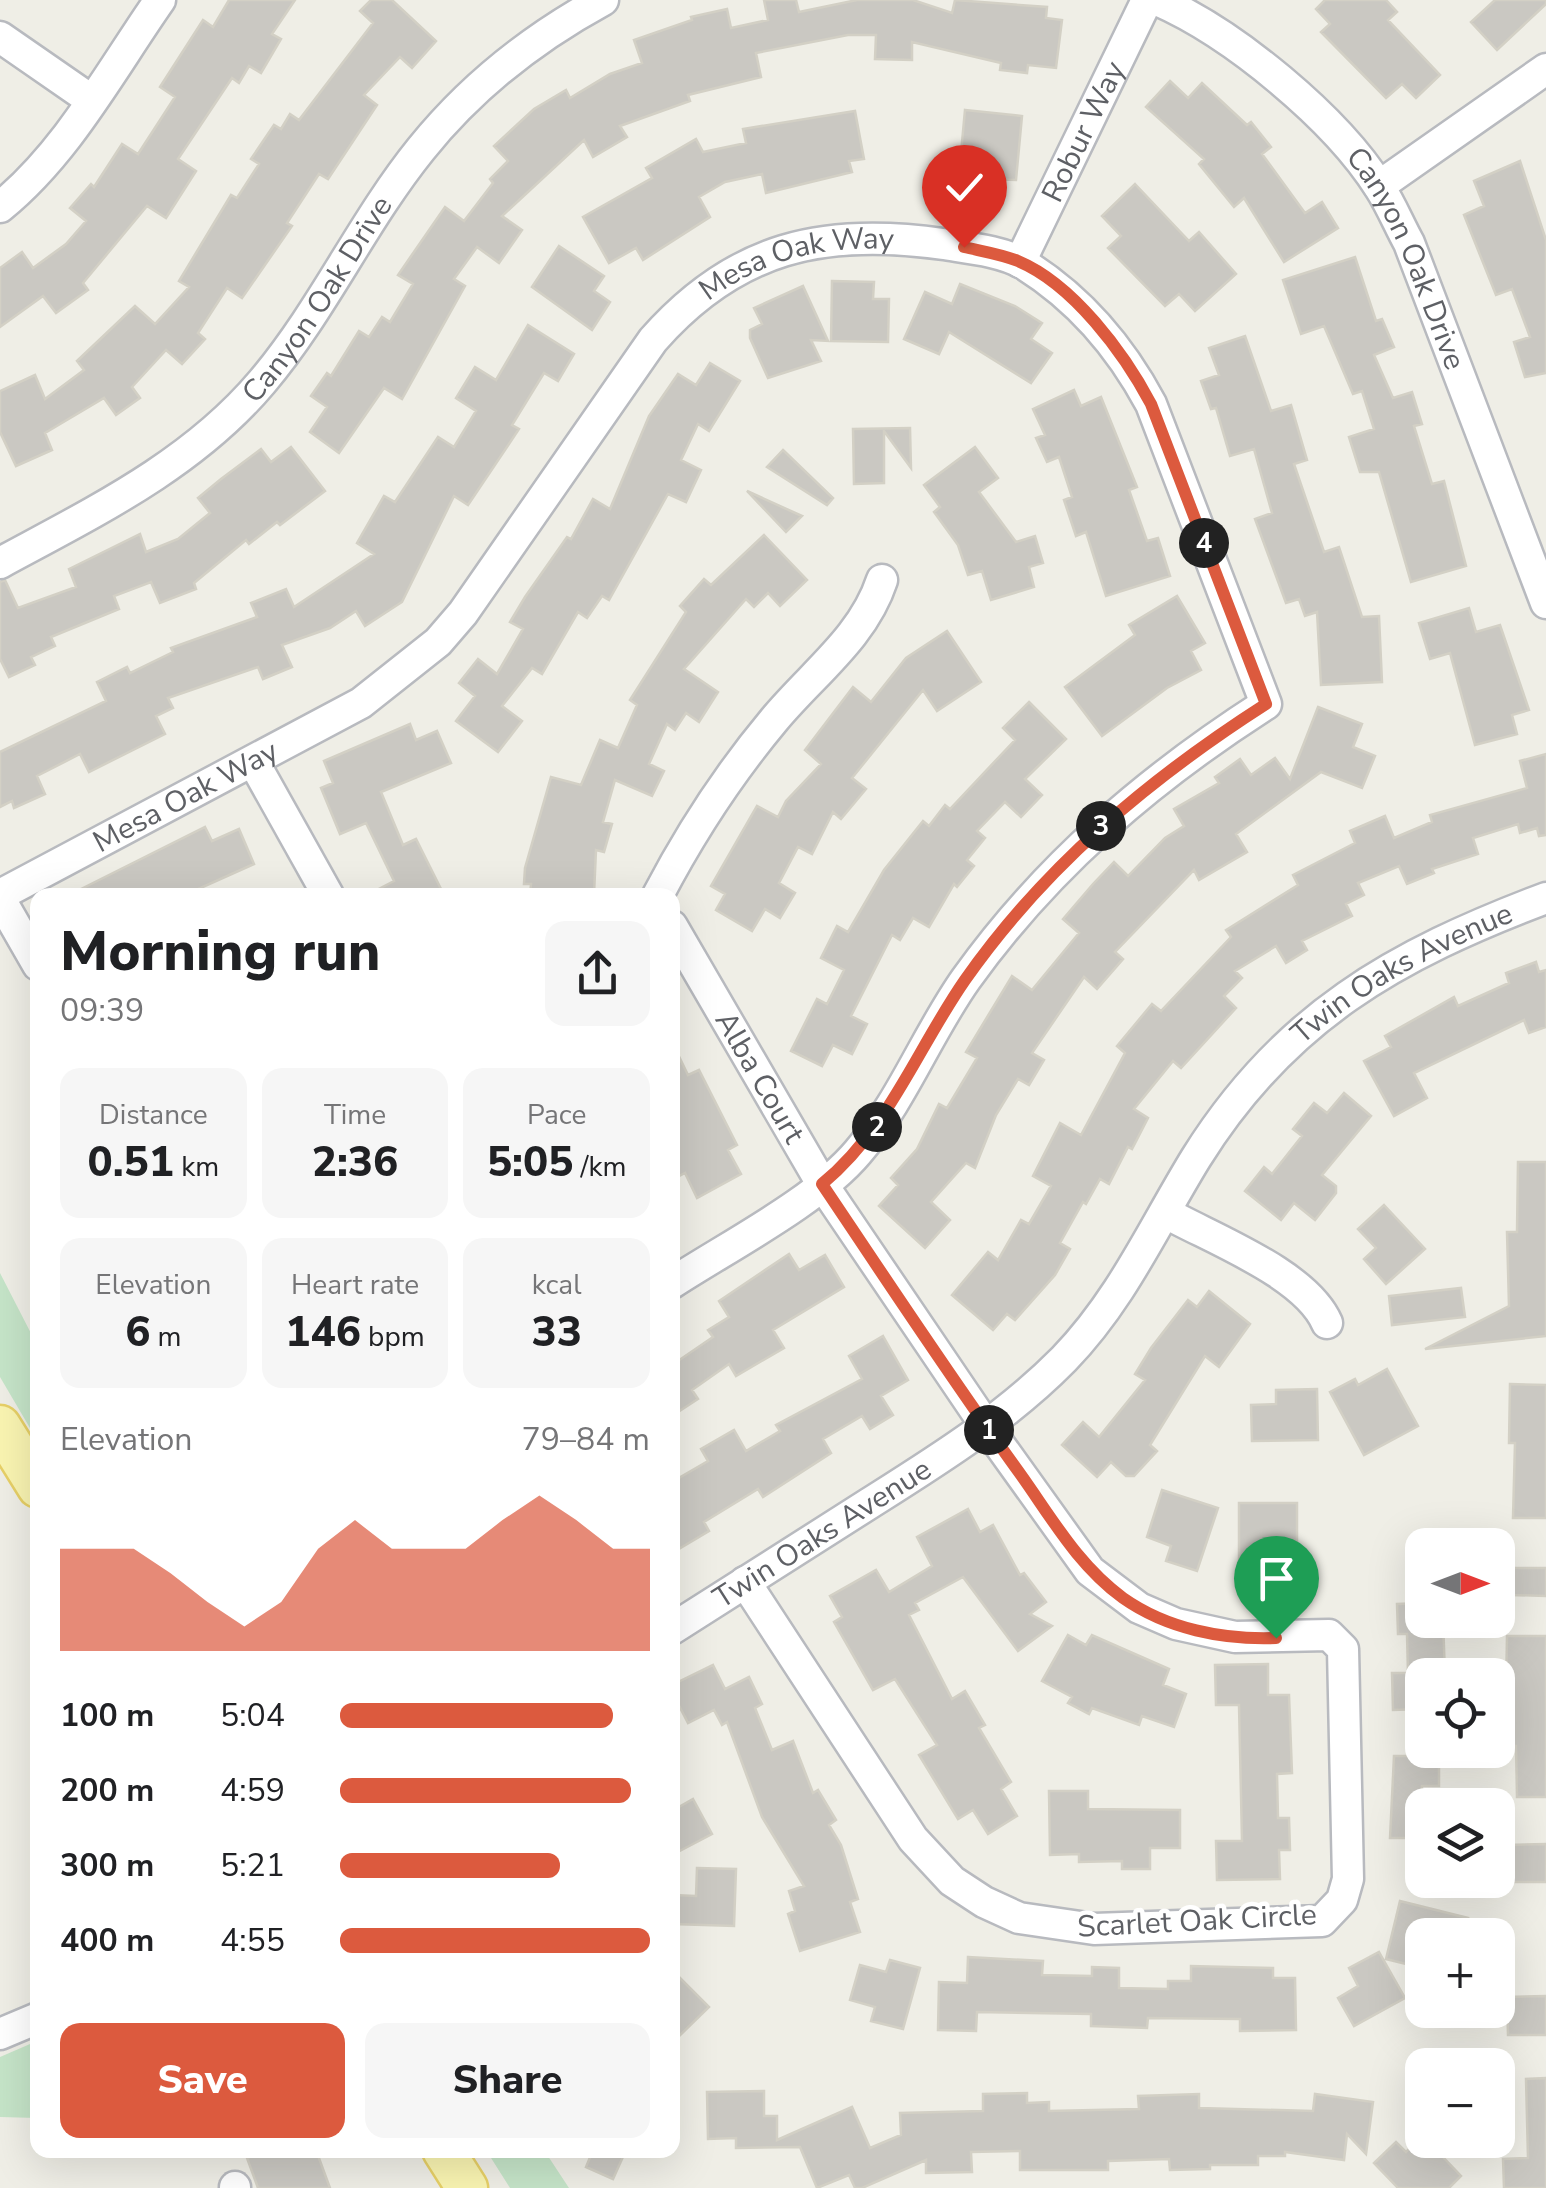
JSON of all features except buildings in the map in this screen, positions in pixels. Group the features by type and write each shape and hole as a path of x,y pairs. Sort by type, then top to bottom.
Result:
{"main road":[{"path":"0,1426 30,1474"},
{"path":"449,2158 467,2188"}],"street":[{"path":"0,207 31,180 160,0"},
{"name":"Canyon Oak Drive","path":"0,563 128,494 220,426 296,339 422,148 480,84 564,21 603,0"},
{"name":"Robur Way","path":"1020,262 1147,0"},
{"name":"Canyon Oak Drive","path":"1157,0 1240,47 1322,120 1379,186 1409,243 1546,603"},
{"path":"0,37 90,100"},
{"path":"1379,186 1546,69"},
{"name":"Mesa Oak Way","path":"0,897 362,702 438,642 463,613 653,340 707,288 772,253 845,238 915,240 1020,262 1078,305 1132,367 1151,404 1266,704 1153,781 1053,873 966,979 869,1137 822,1184"},
{"path":"662,888 730,775 857,630 882,580"},
{"path":"253,760 324,888"},
{"path":"0,897 30,951"},
{"name":"Twin Oaks Avenue","path":"680,1623 986,1426 1082,1340 1133,1274 1231,1108 1272,1060 1320,1017 1402,960 1546,898"},
{"name":"Alba Court","path":"680,940 822,1184 986,1426"},
{"path":"680,1277 822,1184"},
{"path":"1166,1214 1290,1281 1316,1303 1327,1323"},
{"name":"Scarlet Oak Circle","path":"745,1582 913,1840 952,1881 984,1902 1019,1918 1094,1929 1322,1921 1333,1913 1348,1879 1343,1649 1329,1635 1256,1638 1215,1634 1139,1608 1076,1556 986,1426"},
{"path":"0,2034 30,2021"}],"green space":[{"path":"0,1273 30,1331 30,1428 0,1377"},
{"path":"30,2044 30,2118 0,2117 0,2057"},
{"path":"491,2158 549,2158 569,2188 510,2188"}],"route":[{"path":"964,247 1020,262 1078,305 1132,367 1151,404 1266,704 1153,781 1053,873 966,979 858,1152 822,1184 1064,1540 1090,1571 1139,1608 1176,1624 1236,1638 1276,1638"}]}
